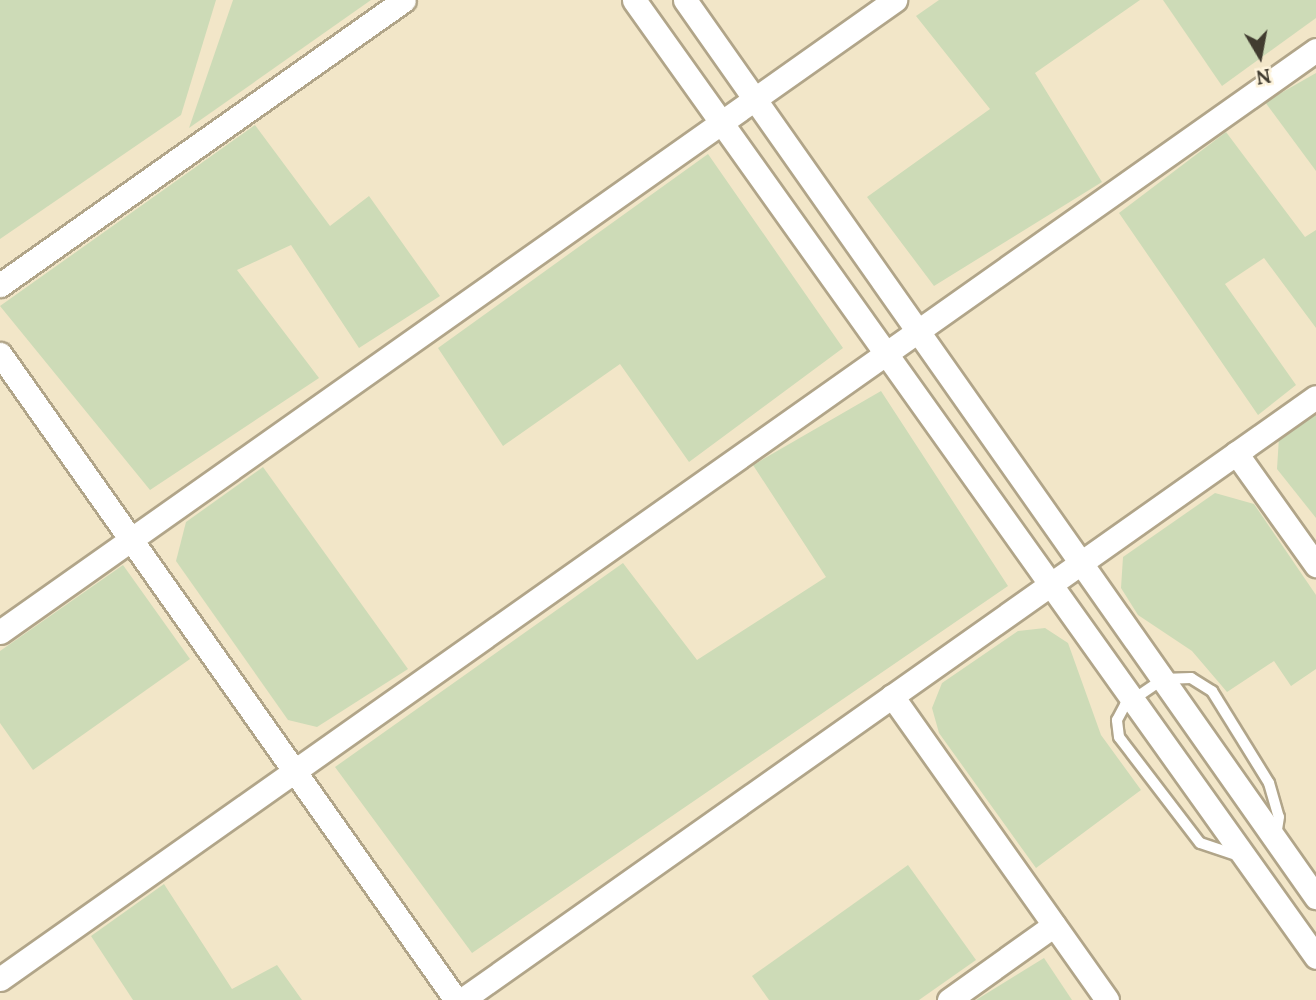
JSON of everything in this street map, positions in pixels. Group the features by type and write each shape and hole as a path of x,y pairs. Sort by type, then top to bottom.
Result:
{"street":[{"path":"0,285 404,0"},
{"path":"634,0 1316,957"},
{"path":"685,0 1316,897"},
{"path":"0,632 895,0"},
{"path":"0,979 1316,50"},
{"path":"0,354 456,1000"},
{"path":"462,1000 1316,397"},
{"path":"1236,453 1316,565"},
{"path":"892,696 1107,1000"},
{"path":"949,1000 1054,925"}],"lane":[{"path":"1245,858 1200,843 1119,737 1117,720 1132,700 1163,679 1191,678 1212,691 1269,783 1279,817 1276,840"}],"green space":[{"path":"0,0 216,0 181,115 0,239"},
{"path":"233,0 371,0 189,128"},
{"path":"939,0 1140,0 1035,73 1102,182 934,286 867,197 990,109 916,16"},
{"path":"1163,0 1316,0 1316,18 1222,86"},
{"path":"1316,73 1316,171 1265,102"},
{"path":"255,125 330,226 369,196 440,296 359,348 291,245 237,270 319,378 150,490 0,306"},
{"path":"1226,132 1305,237 1316,230 1316,328 1264,258 1225,284 1296,385 1258,415 1119,213"},
{"path":"708,154 843,348 689,462 620,364 503,446 438,348"},
{"path":"881,391 1008,586 472,953 335,767 623,563 697,660 826,577 753,465"},
{"path":"1316,413 1316,518 1277,469 1279,437"},
{"path":"263,467 408,669 317,727 288,720 176,561 186,522"},
{"path":"1215,493 1254,504 1316,595 1316,669 1291,686 1274,661 1227,692 1192,651 1138,615 1121,588 1123,557"},
{"path":"123,565 190,659 33,770 0,723 0,651"},
{"path":"1045,628 1068,643 1101,735 1141,790 1036,868 939,733 932,708 942,683 1018,631"},
{"path":"908,865 976,960 919,1000 769,1000 752,976"},
{"path":"164,884 232,989 277,965 302,1000 133,1000 91,936"},
{"path":"1044,958 1072,1000 976,1000"}]}
